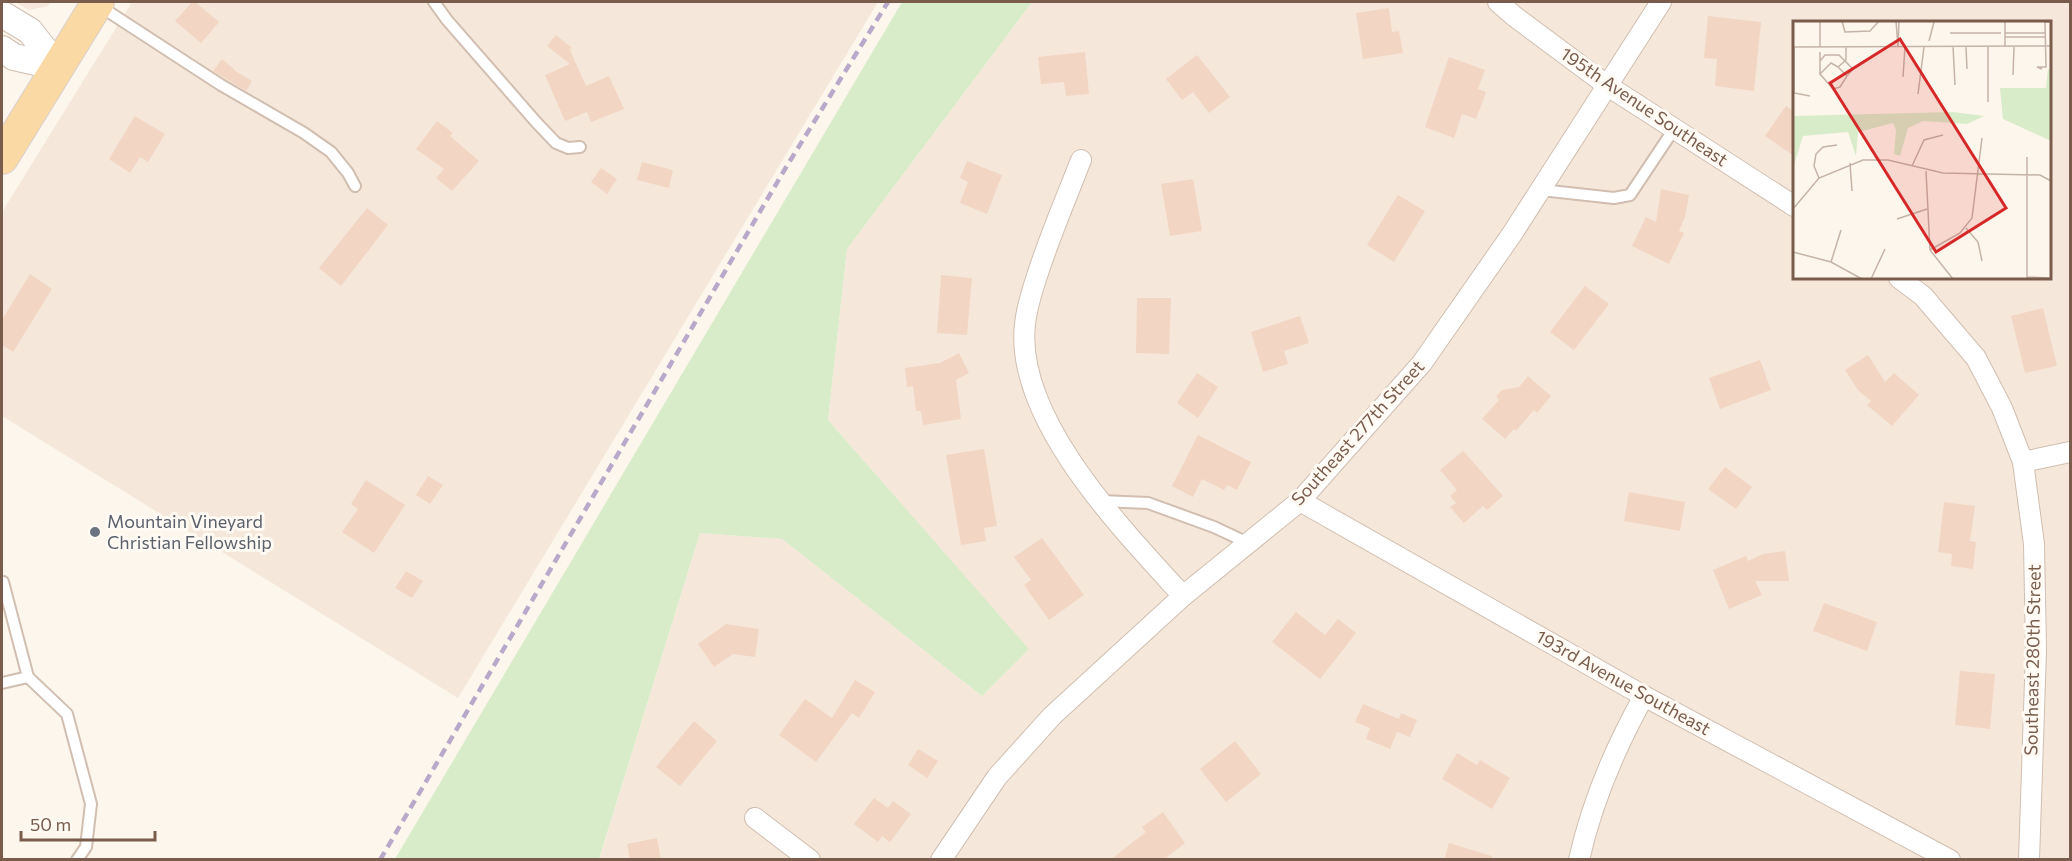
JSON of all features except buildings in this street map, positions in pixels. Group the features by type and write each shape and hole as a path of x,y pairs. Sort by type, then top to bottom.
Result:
{"main road":[{"path":"2,158 98,3"}],"street":[{"name":"195th Avenue Southeast","path":"1498,2 1608,86 1793,205"},
{"name":"Southeast 277th Street","path":"941,860 997,777 1052,716 1183,597 1300,501 1422,363 1478,286 1661,2"},
{"path":"2,14 30,32 58,68"},
{"path":"2,49 14,57 58,68"},
{"path":"1081,160 1050,235 1029,300 1025,325 1025,352 1038,404 1065,453 1118,524 1183,597"},
{"path":"1900,279 1923,296 1976,358 2002,408 2023,462 2070,452"},
{"name":"Southeast 280th Street","path":"2023,462 2034,544 2036,651 2029,860"},
{"name":"193rd Avenue Southeast","path":"1300,501 1644,696 1950,860"},
{"path":"1579,860 1586,829 1602,780 1621,737 1644,696"},
{"path":"755,818 810,860"}],"lane":[{"path":"434,2 447,20 556,142 568,148 580,147"},
{"path":"98,3 220,85 304,133 331,152 355,186"},
{"path":"1541,190 1614,198 1630,195 1674,129"},
{"path":"1101,501 1148,503 1214,527 1248,543"},
{"path":"2,582 28,676 67,714 91,804 86,847 77,860"},
{"path":"2,683 28,676"}],"shaded area":[{"path":"15,2 51,2 48,6 29,10"},
{"path":"132,2 878,2 458,698 2,416 2,212"},
{"path":"1032,2 2070,2 2070,859 599,860 700,533 782,539 982,696 1028,649 828,420 847,249"}],"green space":[{"path":"902,2 1032,2 847,249 828,420 1029,649 982,696 782,539 700,533 599,859 395,859"}],"railway":[{"path":"380,860 785,169 888,2"}],"place":[{"name":"Mountain Vineyard Christian Fellowship","path":"95,532"}]}
